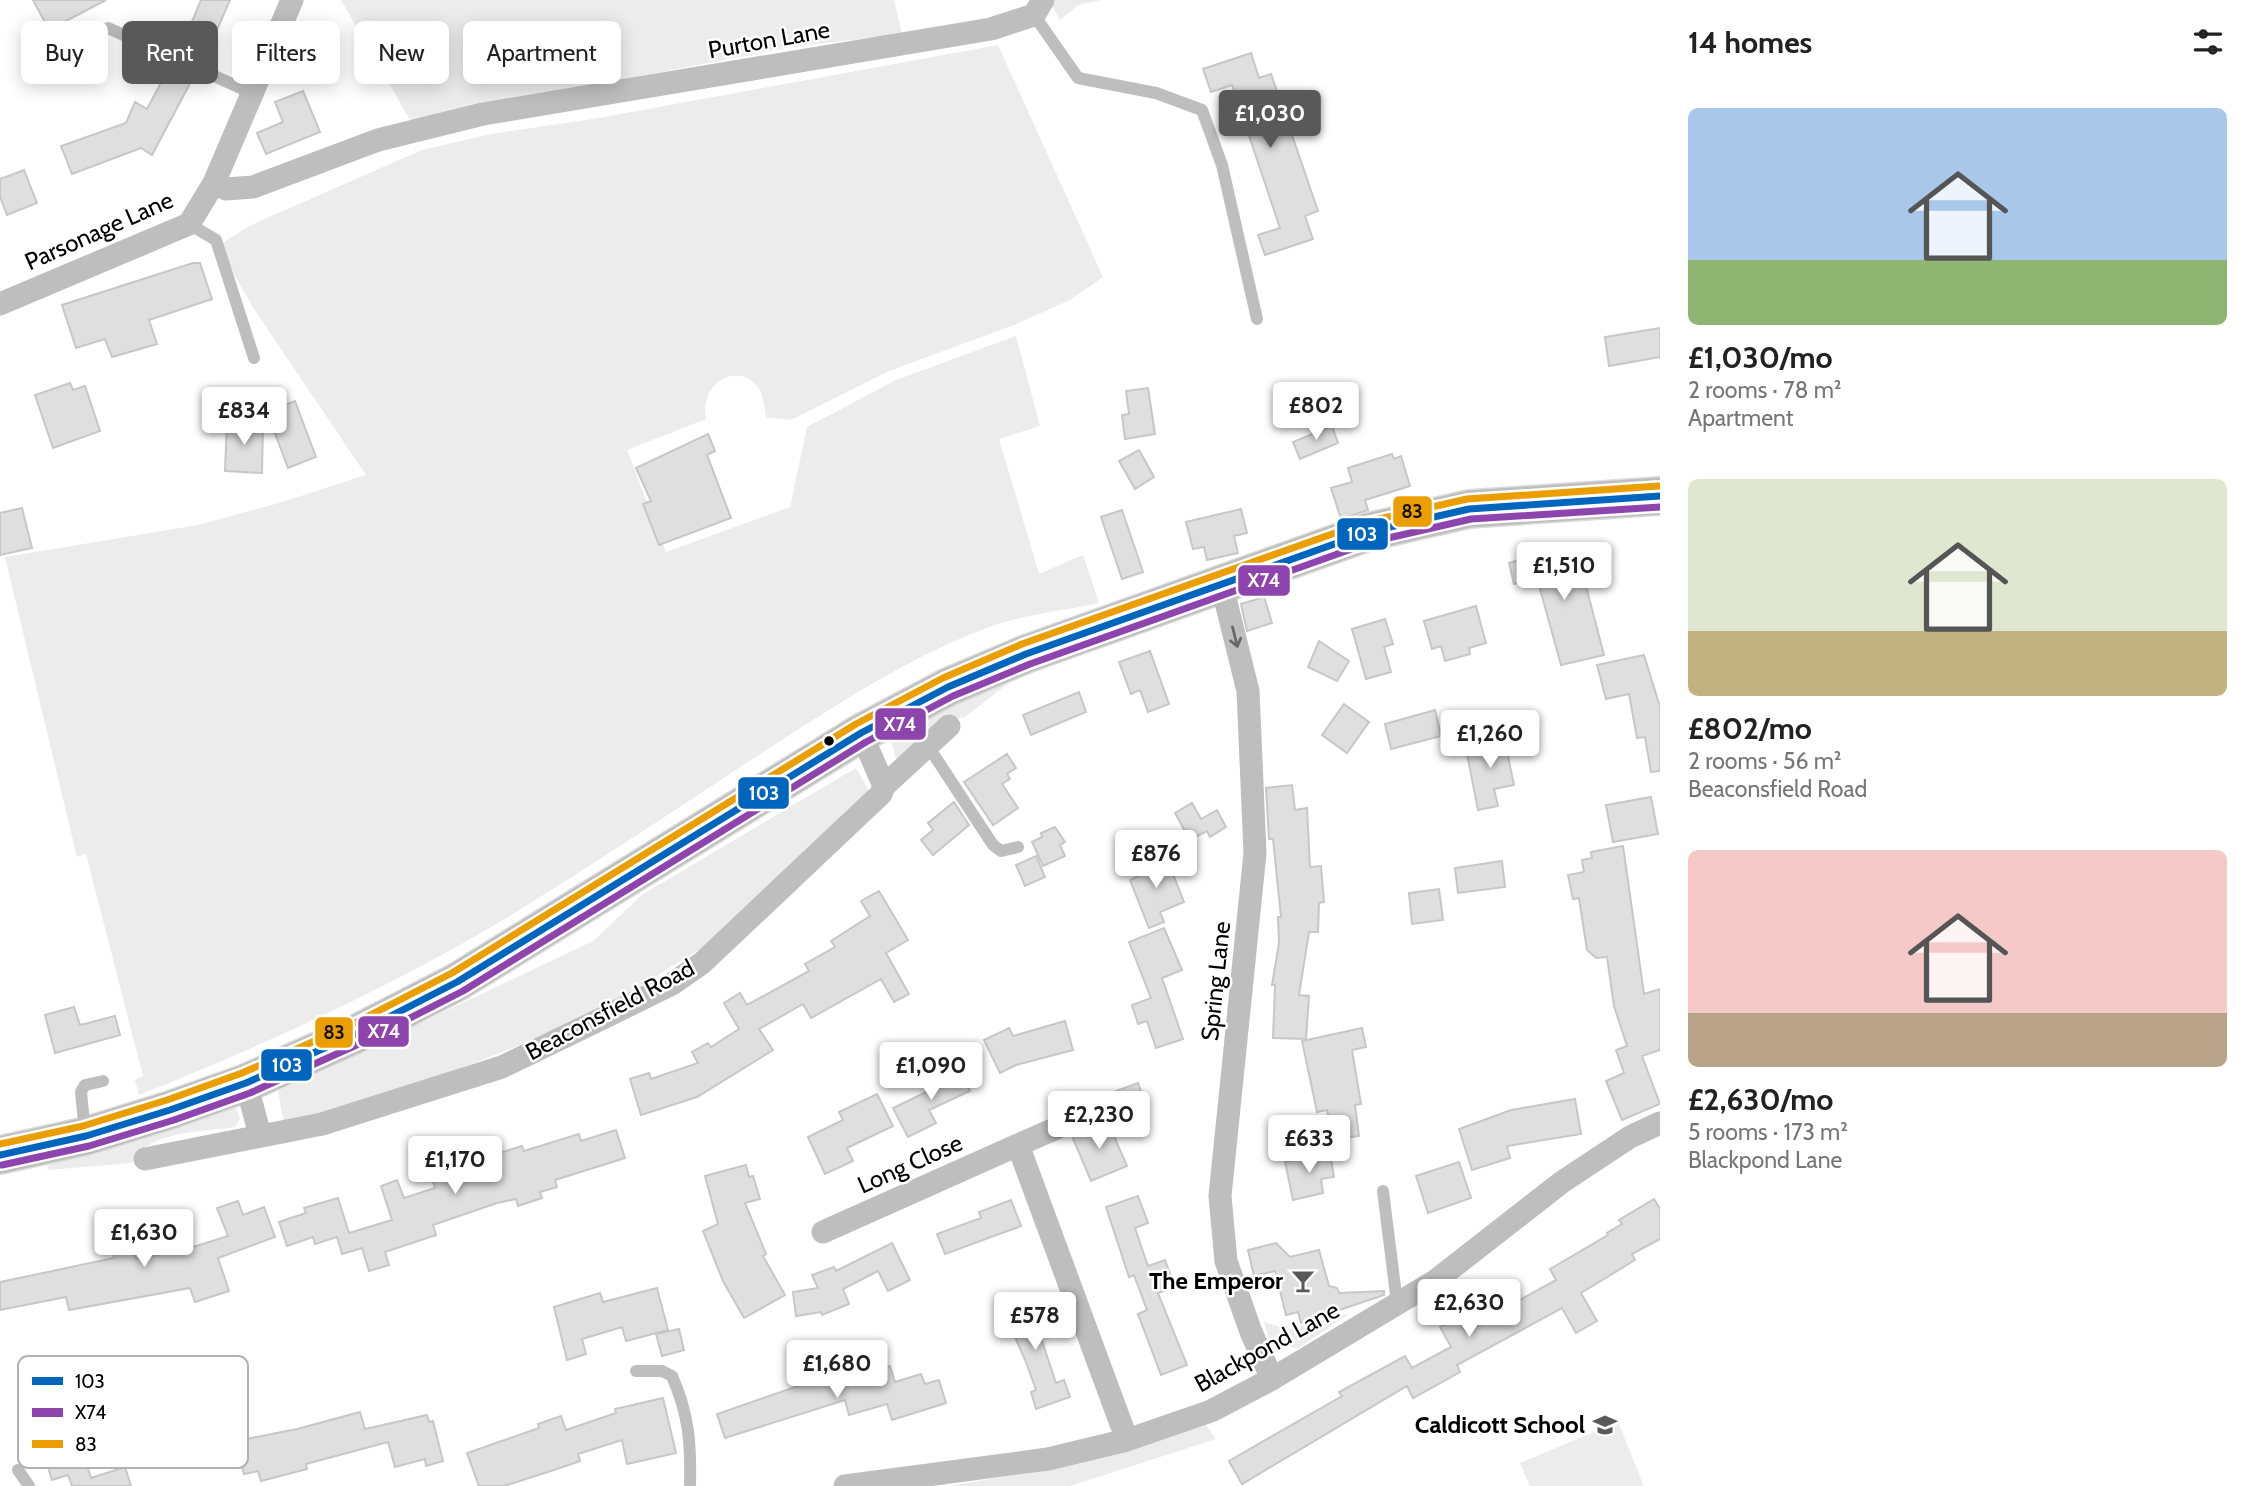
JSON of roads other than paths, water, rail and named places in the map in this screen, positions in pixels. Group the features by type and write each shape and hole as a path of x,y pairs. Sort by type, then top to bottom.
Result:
{"main road":[{"path":"0,1156 86,1136 246,1083 356,1034 457,982 861,733 947,687 1026,654 1221,582 1368,532 1469,509 1660,496"}],"street":[{"name":"Parsonage Lane","path":"0,304 190,224 214,183 292,0"},
{"name":"Purton Lane","path":"214,183 226,189 253,187 377,140 483,114 991,29 1038,7"},
{"name":"Spring Lane","path":"1221,582 1248,691 1255,853 1220,1196 1226,1261 1251,1332 1272,1379"},
{"name":"Beaconsfield Road","path":"145,1159 322,1124 502,1067 672,984 702,963 734,934 861,815 884,786 949,726"},
{"path":"861,733 884,786"},
{"path":"246,1083 260,1135"},
{"name":"Long Close","path":"824,1232 1075,1120"},
{"name":"Blackpond Lane","path":"845,1486 915,1481 1048,1459 1127,1440 1211,1411 1272,1379 1435,1281 1562,1182 1630,1137 1660,1123"},
{"path":"1018,1145 1127,1440"}],"lane":[{"path":"1038,7 1078,78 1156,93 1202,110 1222,165 1257,319"},
{"path":"108,28 254,94"},
{"path":"190,224 216,240 254,358"},
{"path":"929,747 993,845 1001,851 1018,847"},
{"path":"86,1136 81,1092 85,1085 103,1081"},
{"path":"1383,1191 1397,1303"},
{"path":"636,1371 662,1371 672,1376 683,1403 691,1439 690,1486"},
{"path":"18,1470 29,1486"}],"place":[{"name":"The Emperor","path":"1303,1281"},
{"name":"Caldicott School","path":"1605,1425"}]}
